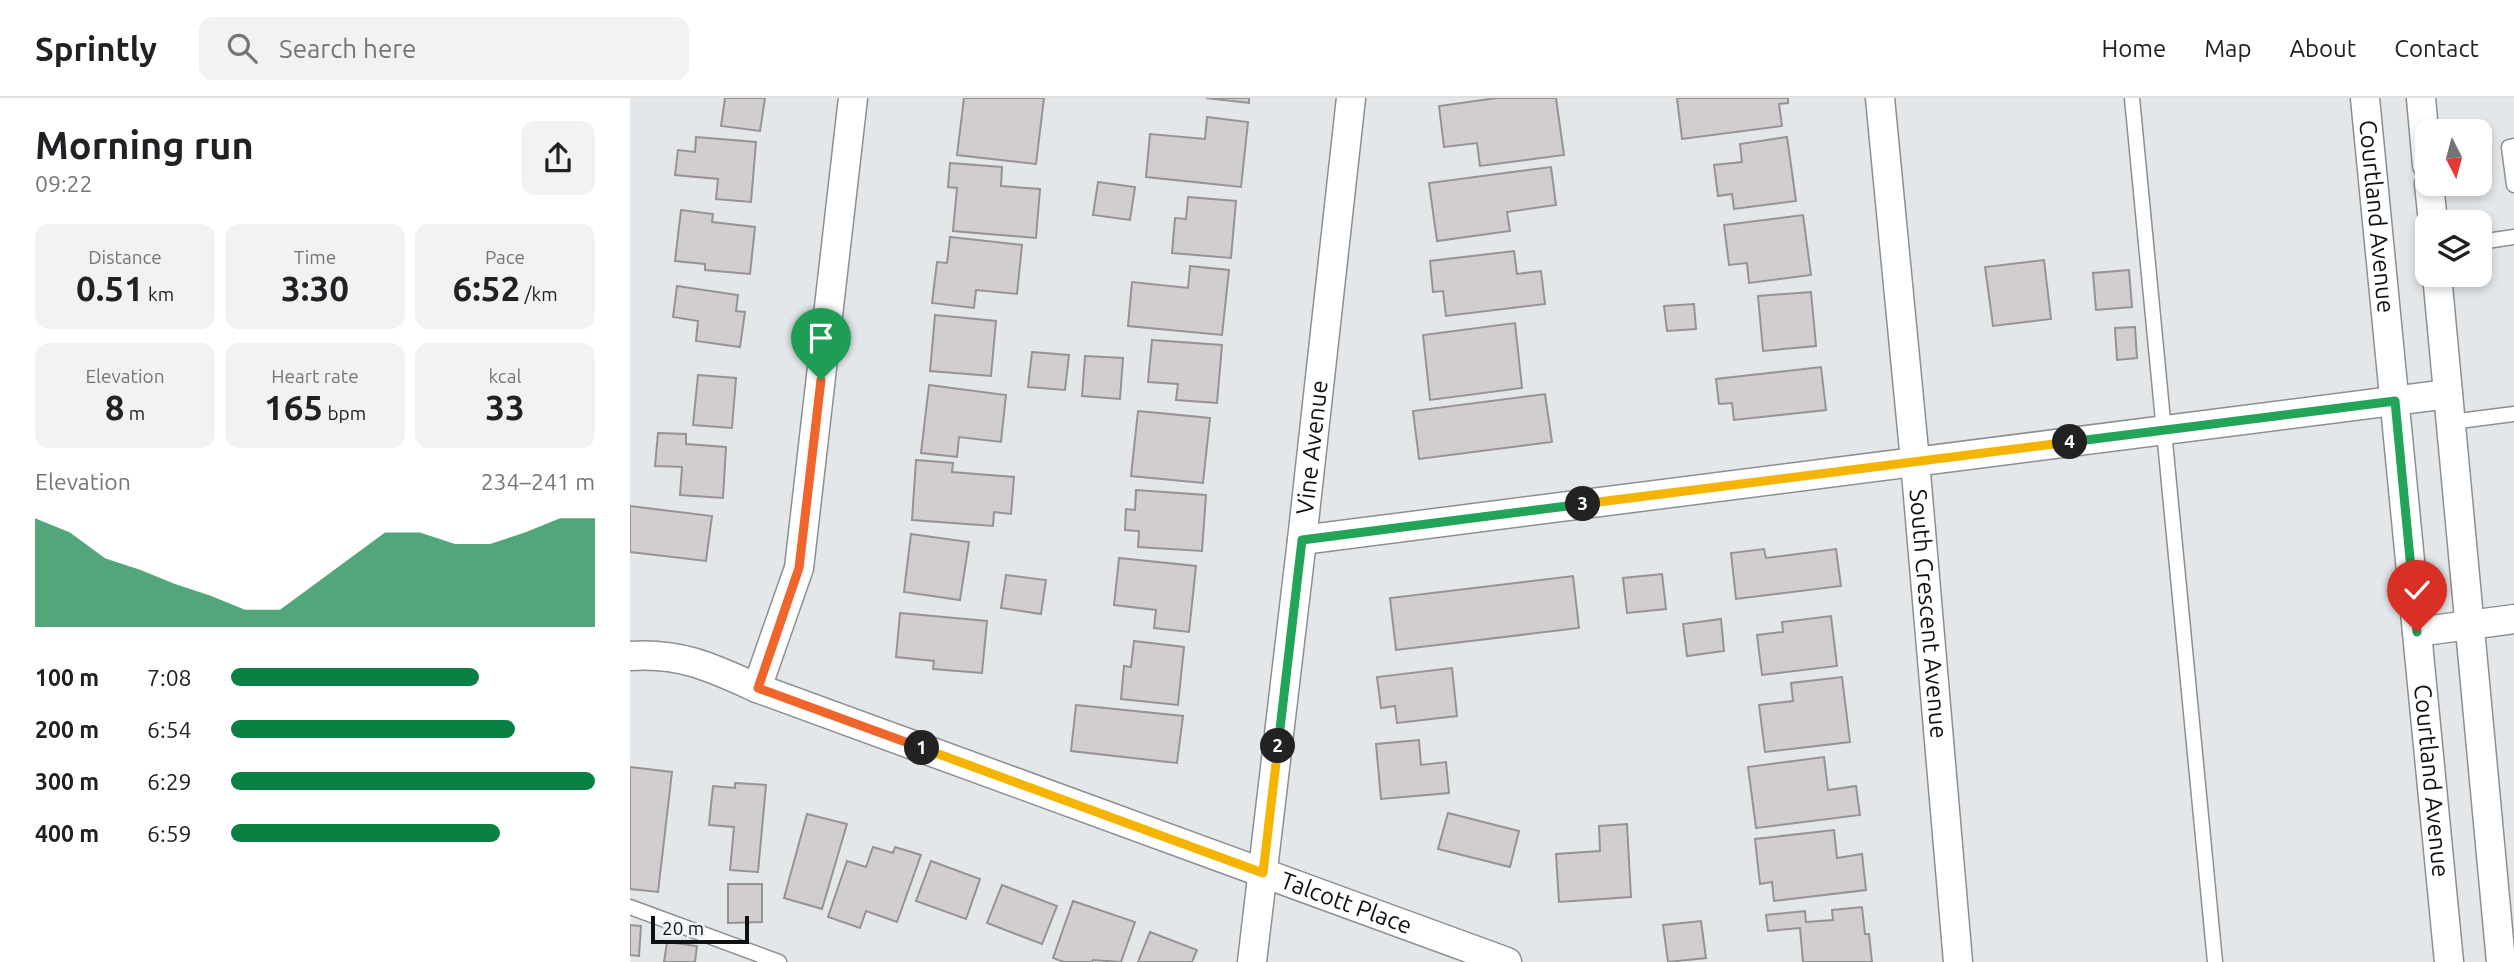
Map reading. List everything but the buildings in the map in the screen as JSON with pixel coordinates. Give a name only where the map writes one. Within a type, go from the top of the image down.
[{"type":"street","points":[[758,688],[799,568],[853,98]]},
{"type":"street","name":"Vine Avenue","points":[[1252,962],[1351,98]]},
{"type":"street","name":"South Crescent Avenue","points":[[1880,98],[1915,461],[1958,962]]},
{"type":"street","name":"Courtland Avenue","points":[[2365,98],[2449,962]]},
{"type":"street","points":[[2421,98],[2423,119]]},
{"type":"street","points":[[2438,287],[2501,962]]},
{"type":"street","points":[[1302,540],[2395,401],[2449,408]]},
{"type":"street","points":[[2417,632],[2514,619]]},
{"type":"street","name":"Talcott Place","points":[[630,656],[650,654],[682,657],[711,667],[758,688],[1507,962]]},
{"type":"lane","points":[[2132,98],[2214,962]]},
{"type":"lane","points":[[2514,146],[2509,147],[2514,185]]},
{"type":"lane","points":[[2492,240],[2514,237]]},
{"type":"lane","points":[[2449,408],[2514,414]]},
{"type":"lane","points":[[630,907],[779,962]]},
{"type":"route","points":[[821,380],[799,568],[758,688],[1263,873],[1302,540],[2395,401],[2417,632]]}]
